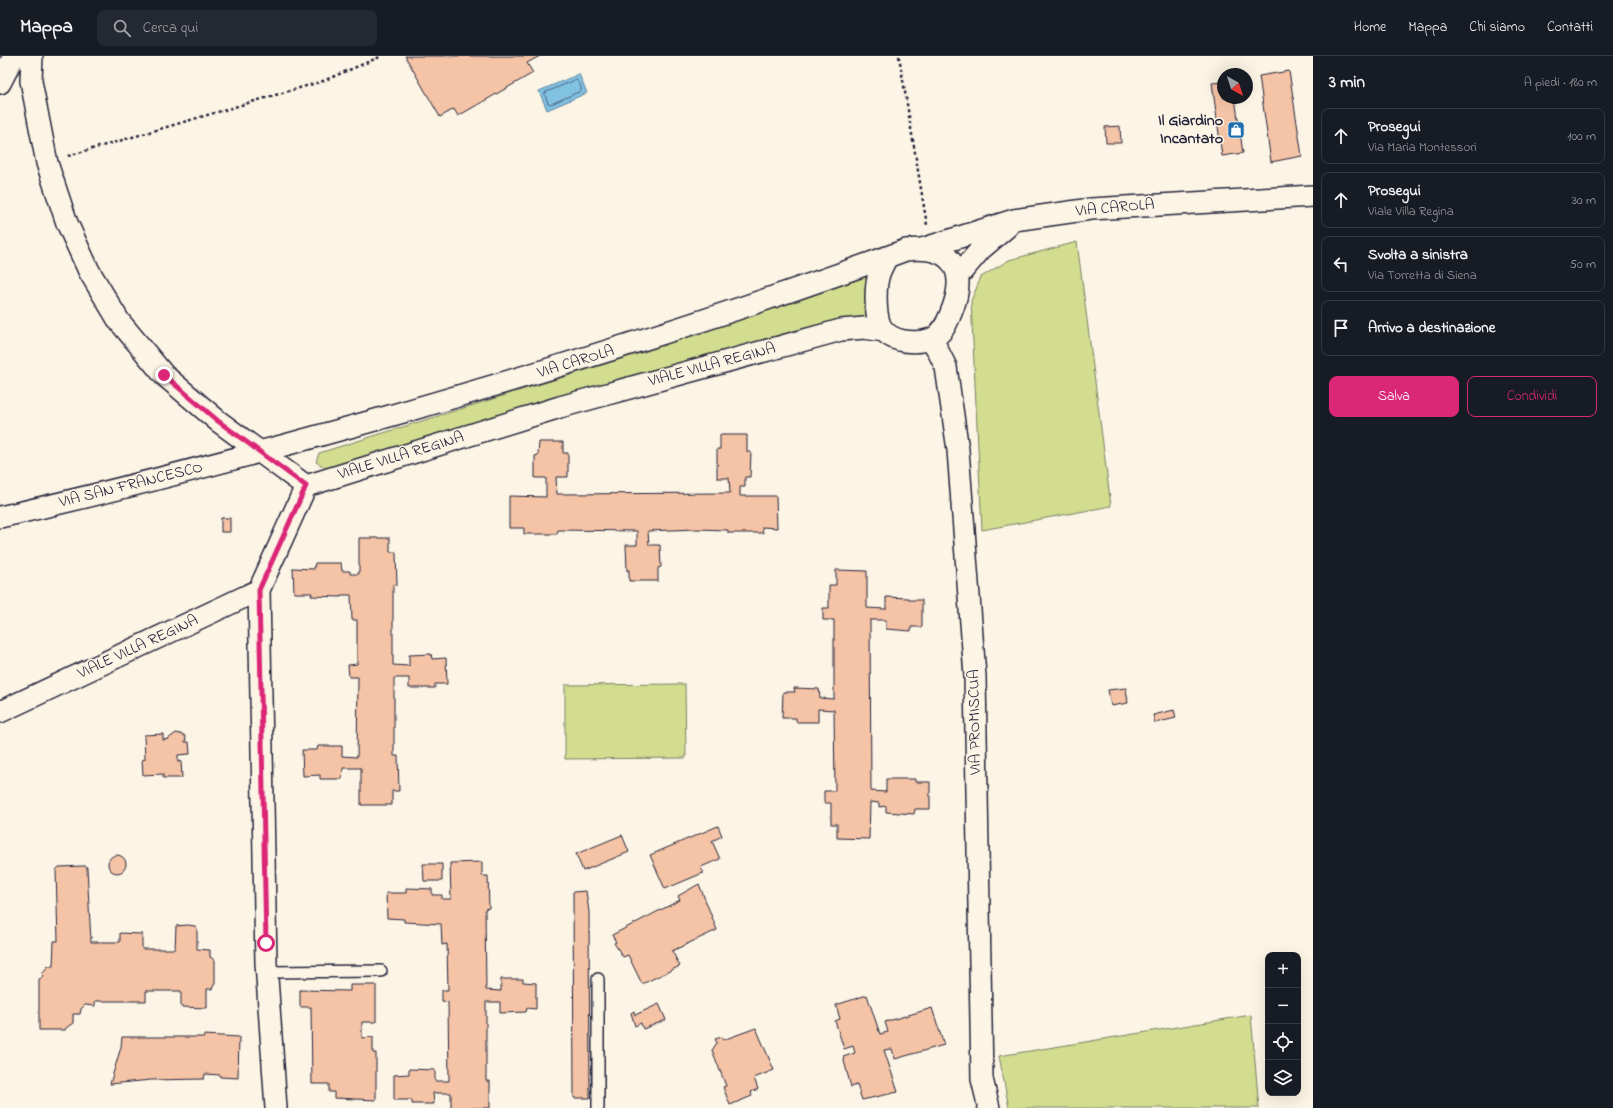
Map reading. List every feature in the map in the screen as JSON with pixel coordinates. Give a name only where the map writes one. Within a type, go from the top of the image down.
[{"type":"street","points":[[0,83],[14,56]]},
{"type":"street","points":[[32,56],[31,81],[47,163],[68,223],[86,264],[119,321],[164,375],[218,421],[306,486],[259,590],[267,972],[276,1108]]},
{"type":"street","name":"VIA CAROLA","points":[[926,247],[1014,220],[1091,209],[1313,196]]},
{"type":"street","points":[[958,276],[981,249],[1014,220]]},
{"type":"street","points":[[926,247],[941,253],[950,260],[958,276],[957,298],[945,327],[932,339],[913,342],[895,339],[884,331],[878,321],[876,303],[879,274],[887,257],[906,250],[926,247]]},
{"type":"street","name":"VIA CAROLA","points":[[261,452],[555,368],[672,332],[887,257]]},
{"type":"street","name":"VIALE VILLA REGINA","points":[[306,486],[560,407],[841,330],[864,328],[884,331]]},
{"type":"street","name":"VIA PROMISCUA","points":[[932,339],[946,367],[958,450],[975,676],[982,1079],[989,1108]]},
{"type":"street","name":"VIA SAN FRANCESCO","points":[[0,517],[261,452]]},
{"type":"street","name":"VIALE VILLA REGINA","points":[[0,712],[259,590]]},
{"type":"lane","points":[[267,972],[381,971]]},
{"type":"lane","points":[[598,979],[598,1108]]},
{"type":"path","points":[[47,163],[323,80],[382,56]]},
{"type":"path","points":[[899,56],[926,247]]},
{"type":"green space","points":[[1077,242],[1111,506],[982,530],[971,301],[981,277],[1009,260]]},
{"type":"green space","points":[[866,275],[873,277],[870,319],[837,321],[621,378],[328,469],[316,462],[319,453],[644,352]]},
{"type":"green space","points":[[685,684],[686,758],[565,759],[565,685]]},
{"type":"green space","points":[[1251,1015],[1259,1108],[1009,1108],[999,1056]]},
{"type":"water","points":[[579,74],[587,93],[547,110],[539,91]]},
{"type":"building","points":[[405,56],[540,56],[527,63],[533,73],[458,116],[454,109],[440,117]]},
{"type":"building","points":[[1289,71],[1302,156],[1271,162],[1259,76]]},
{"type":"building","points":[[1212,83],[1217,83],[1217,104],[1236,104],[1243,153],[1222,156]]},
{"type":"building","points":[[1120,126],[1121,143],[1106,143],[1105,127]]},
{"type":"building","points":[[720,435],[747,435],[747,452],[751,452],[750,477],[745,477],[745,487],[740,487],[740,496],[776,496],[777,528],[762,527],[763,533],[728,533],[728,530],[696,529],[648,531],[649,545],[660,545],[661,567],[658,568],[658,581],[629,581],[626,545],[637,545],[637,531],[558,530],[557,534],[524,534],[524,528],[509,528],[509,496],[546,497],[546,478],[535,478],[535,456],[538,455],[539,442],[563,442],[563,453],[568,453],[568,477],[556,477],[557,494],[730,493],[729,478],[717,478],[717,449],[720,449]]},
{"type":"building","points":[[221,518],[230,518],[230,532],[221,532]]},
{"type":"building","points":[[359,538],[390,538],[390,552],[396,552],[397,585],[393,585],[393,665],[409,666],[409,655],[431,654],[432,659],[446,658],[447,684],[435,684],[435,688],[409,688],[409,678],[394,678],[394,756],[398,756],[399,791],[392,791],[392,805],[361,805],[361,768],[343,768],[342,779],[320,779],[320,775],[303,776],[302,750],[317,750],[318,746],[342,746],[342,756],[357,757],[358,677],[349,677],[348,665],[357,664],[357,620],[352,620],[351,595],[341,595],[341,597],[311,596],[312,593],[294,593],[293,568],[314,569],[315,563],[341,563],[342,571],[350,571],[350,574],[359,574]]},
{"type":"building","points":[[836,570],[867,571],[867,608],[886,609],[886,597],[922,600],[922,627],[911,627],[911,631],[886,629],[886,620],[870,620],[871,791],[886,792],[886,779],[915,779],[915,782],[930,782],[930,809],[915,809],[914,814],[886,812],[886,806],[879,807],[879,803],[870,802],[869,839],[837,838],[837,824],[831,824],[831,803],[824,803],[824,791],[835,791],[834,710],[818,709],[818,722],[796,722],[796,718],[782,718],[783,692],[795,692],[794,688],[819,689],[820,698],[834,699],[834,620],[823,620],[823,608],[829,608],[829,585],[836,585]]},
{"type":"building","points":[[1126,688],[1128,703],[1111,706],[1108,690]]},
{"type":"building","points":[[1174,710],[1176,718],[1155,723],[1153,715]]},
{"type":"building","points":[[176,733],[184,735],[186,738],[185,742],[189,742],[190,754],[178,755],[178,762],[181,761],[182,778],[163,778],[163,774],[143,775],[142,760],[145,759],[144,735],[163,734],[163,740],[168,739]]},
{"type":"building","points":[[718,826],[722,836],[712,841],[720,859],[701,867],[703,873],[665,889],[650,855]]},
{"type":"building","points":[[622,835],[629,852],[583,871],[576,854]]},
{"type":"building","points":[[117,855],[121,856],[125,860],[125,868],[121,872],[117,873],[113,872],[109,868],[108,864],[109,860],[113,856]]},
{"type":"building","points":[[482,862],[482,876],[488,876],[489,908],[485,909],[486,990],[501,991],[501,979],[523,979],[523,982],[536,983],[536,1009],[527,1008],[526,1012],[500,1013],[500,1002],[486,1002],[486,1081],[490,1081],[490,1108],[451,1108],[451,1093],[433,1093],[434,1104],[412,1104],[412,1100],[394,1100],[394,1075],[409,1074],[409,1069],[435,1070],[435,1081],[449,1081],[448,1002],[442,1001],[442,990],[448,990],[447,944],[442,945],[441,924],[404,922],[404,919],[387,918],[386,893],[406,893],[406,888],[432,889],[432,895],[442,895],[442,899],[451,899],[450,863]]},
{"type":"building","points":[[423,864],[442,864],[442,881],[424,881]]},
{"type":"building","points":[[86,866],[91,942],[120,942],[120,933],[142,934],[142,949],[175,949],[176,926],[195,926],[197,928],[197,949],[210,950],[210,957],[215,960],[215,983],[212,989],[207,989],[207,1008],[181,1007],[181,991],[146,991],[146,1001],[95,1001],[95,1006],[85,1005],[81,1009],[80,1014],[73,1014],[73,1023],[65,1030],[39,1030],[39,979],[42,978],[43,972],[48,966],[53,966],[54,941],[58,941],[56,870],[59,867]]},
{"type":"building","points":[[699,884],[717,930],[672,951],[680,966],[642,984],[628,955],[623,957],[614,943],[616,942],[612,935],[680,900],[678,896]]},
{"type":"building","points":[[586,891],[589,912],[590,1098],[574,1098],[573,892]]},
{"type":"building","points":[[350,985],[376,985],[376,1022],[362,1022],[362,1038],[373,1037],[373,1053],[376,1053],[376,1100],[334,1098],[334,1092],[329,1092],[329,1084],[312,1084],[311,1007],[300,1007],[300,990],[350,991]]},
{"type":"building","points":[[867,995],[880,1034],[888,1032],[885,1022],[932,1008],[944,1045],[895,1059],[892,1049],[884,1050],[898,1092],[862,1100],[857,1085],[851,1087],[843,1057],[855,1053],[853,1046],[844,1049],[835,1021],[840,1019],[836,1005]]},
{"type":"building","points":[[659,1004],[666,1020],[643,1029],[641,1023],[635,1026],[631,1013],[634,1011],[635,1015]]},
{"type":"building","points":[[756,1028],[774,1070],[754,1078],[758,1089],[751,1092],[752,1096],[730,1105],[723,1087],[726,1086],[712,1050],[717,1043],[715,1039],[722,1037],[723,1040]]},
{"type":"building","points":[[204,1035],[239,1037],[238,1078],[205,1074],[204,1079],[151,1080],[110,1084],[121,1047],[122,1037],[204,1037]]},
{"type":"place","name":"Il Giardino Incantato","points":[[1236,130]]},
{"type":"route","points":[[164,375],[218,421],[306,486],[259,590],[266,943]]}]
